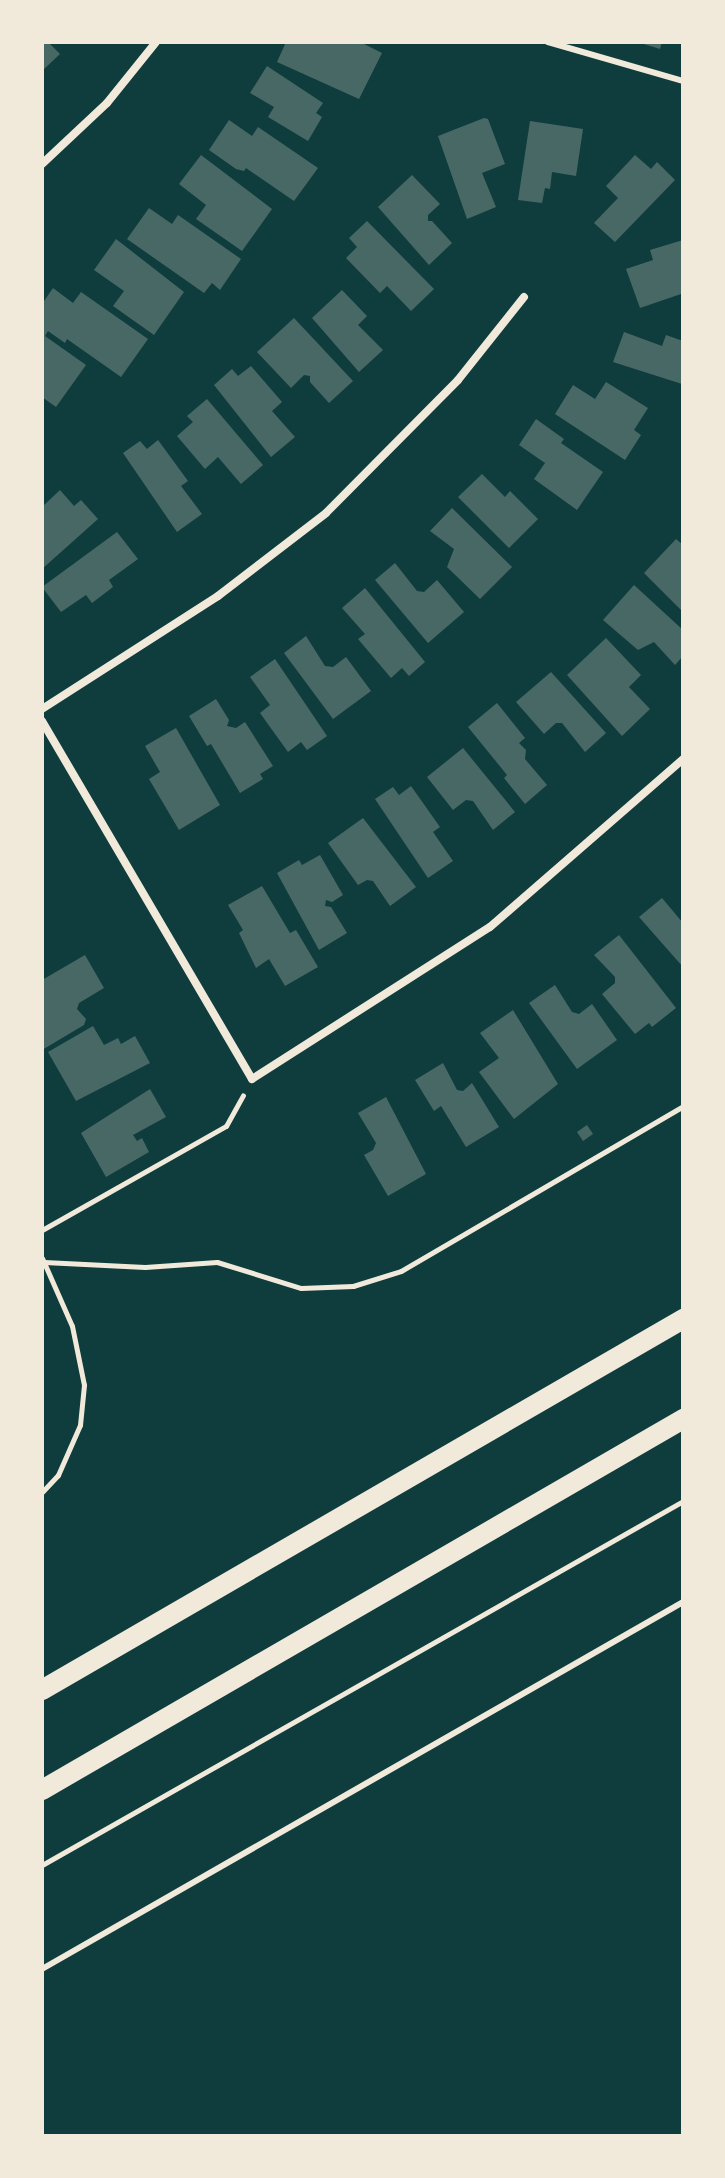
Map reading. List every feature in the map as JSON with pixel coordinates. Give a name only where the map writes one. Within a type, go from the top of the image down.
[{"type":"main road","points":[[42,1690],[683,1319]]},
{"type":"main road","points":[[42,1790],[683,1419]]},
{"type":"street","points":[[42,164],[107,103],[156,42]]},
{"type":"street","points":[[42,709],[218,596],[326,513],[458,380],[524,297]]},
{"type":"street","points":[[42,721],[252,1079],[490,927],[683,759]]},
{"type":"lane","points":[[548,42],[683,81]]},
{"type":"lane","points":[[42,1969],[683,1602]]},
{"type":"path","points":[[42,1230],[226,1126],[252,1079]]},
{"type":"path","points":[[42,1492],[58,1475],[80,1425],[84,1385],[72,1326],[43,1260],[145,1267],[217,1262],[301,1288],[353,1286],[401,1271],[683,1106]]},
{"type":"path","points":[[42,1865],[683,1501]]},
{"type":"building","points":[[42,42],[48,42],[60,54],[42,71]]},
{"type":"building","points":[[286,42],[360,42],[382,53],[359,99],[277,62]]},
{"type":"building","points":[[637,42],[662,42],[660,49]]},
{"type":"building","points":[[267,66],[323,103],[316,113],[322,117],[308,141],[268,117],[274,107],[250,93]]},
{"type":"building","points":[[488,119],[505,164],[482,173],[496,207],[467,219],[438,136]]},
{"type":"building","points":[[229,120],[252,136],[258,127],[318,168],[294,201],[246,168],[244,171],[236,169],[209,150]]},
{"type":"building","points":[[530,121],[583,129],[576,176],[552,172],[550,189],[545,188],[542,203],[518,200]]},
{"type":"building","points":[[201,155],[272,209],[242,251],[196,219],[206,205],[179,184]]},
{"type":"building","points":[[635,155],[651,169],[657,162],[675,180],[615,242],[594,223],[618,198],[606,186]]},
{"type":"building","points":[[412,175],[440,204],[428,215],[428,221],[432,221],[452,243],[429,265],[378,207]]},
{"type":"building","points":[[149,208],[172,224],[178,215],[241,259],[220,290],[212,283],[204,293],[127,239]]},
{"type":"building","points":[[367,221],[434,289],[411,311],[387,286],[380,293],[346,258],[357,247],[349,238]]},
{"type":"building","points":[[116,239],[184,292],[154,335],[113,306],[124,291],[94,270]]},
{"type":"building","points":[[683,240],[681,294],[640,308],[626,269],[653,260],[650,250]]},
{"type":"building","points":[[53,288],[73,303],[81,292],[148,339],[121,377],[67,339],[65,343],[48,331],[45,336],[86,365],[56,407],[42,397],[42,304]]},
{"type":"building","points":[[342,290],[367,316],[358,325],[383,350],[359,372],[312,318]]},
{"type":"building","points":[[294,318],[353,381],[329,403],[310,382],[310,376],[304,375],[291,388],[257,352]]},
{"type":"building","points":[[624,332],[662,346],[666,335],[683,341],[682,384],[613,362]]},
{"type":"building","points":[[251,366],[282,402],[272,411],[295,437],[271,457],[214,385],[232,369],[238,376]]},
{"type":"building","points":[[606,382],[648,408],[634,430],[641,435],[625,460],[555,414],[573,385],[595,399]]},
{"type":"building","points":[[207,399],[263,465],[241,484],[218,457],[205,469],[177,436],[193,422],[187,416]]},
{"type":"building","points":[[536,419],[564,439],[561,443],[603,472],[577,510],[534,479],[545,463],[519,445]]},
{"type":"building","points":[[158,440],[188,481],[181,486],[202,514],[177,532],[123,453],[140,441],[147,449]]},
{"type":"building","points":[[482,474],[505,497],[510,491],[538,519],[509,548],[458,497]]},
{"type":"building","points":[[60,490],[74,506],[81,500],[98,519],[42,569],[42,507]]},
{"type":"building","points":[[452,508],[512,567],[480,599],[447,567],[454,549],[430,531]]},
{"type":"building","points":[[117,532],[138,559],[109,580],[113,587],[92,603],[86,595],[61,612],[42,587]]},
{"type":"building","points":[[676,539],[683,545],[683,612],[644,573]]},
{"type":"building","points":[[395,563],[417,591],[424,592],[437,580],[464,612],[428,643],[375,580]]},
{"type":"building","points":[[634,585],[683,630],[683,656],[675,665],[654,642],[638,650],[603,620]]},
{"type":"building","points":[[365,588],[425,662],[409,676],[402,668],[391,678],[358,639],[365,634],[342,608]]},
{"type":"building","points":[[306,636],[325,666],[333,667],[346,657],[371,691],[333,719],[284,653]]},
{"type":"building","points":[[606,638],[641,675],[629,687],[650,709],[622,736],[567,675]]},
{"type":"building","points":[[275,659],[327,736],[307,750],[301,742],[288,752],[260,713],[270,705],[250,677]]},
{"type":"building","points":[[551,672],[606,733],[585,752],[562,723],[556,723],[544,734],[516,702]]},
{"type":"building","points":[[216,699],[229,720],[227,726],[236,728],[245,722],[273,766],[260,774],[263,779],[240,793],[211,744],[207,746],[189,716]]},
{"type":"building","points":[[497,703],[525,738],[519,743],[526,750],[525,759],[547,785],[525,804],[504,778],[507,775],[468,727]]},
{"type":"building","points":[[176,728],[220,805],[179,830],[149,779],[160,772],[145,746]]},
{"type":"building","points":[[463,748],[515,812],[493,830],[473,801],[466,800],[453,810],[427,777]]},
{"type":"building","points":[[411,786],[440,827],[433,832],[453,861],[428,878],[375,799],[393,787],[399,795]]},
{"type":"building","points":[[363,818],[416,887],[390,906],[373,881],[367,880],[358,885],[328,843]]},
{"type":"building","points":[[320,855],[343,895],[332,902],[326,900],[325,906],[331,907],[347,933],[319,950],[277,873],[299,860],[302,865]]},
{"type":"building","points":[[262,886],[290,933],[296,930],[318,967],[285,986],[269,959],[256,968],[239,933],[243,930],[228,905]]},
{"type":"building","points":[[662,898],[683,923],[683,967],[639,917]]},
{"type":"building","points":[[619,935],[676,1008],[652,1027],[649,1023],[635,1034],[602,994],[615,983],[615,977],[594,955]]},
{"type":"building","points":[[85,955],[104,988],[79,1003],[77,1009],[86,1019],[84,1025],[42,1050],[42,980]]},
{"type":"building","points":[[555,985],[572,1012],[579,1014],[592,1004],[617,1040],[577,1069],[529,1003]]},
{"type":"building","points":[[513,1010],[558,1084],[514,1119],[479,1072],[499,1058],[480,1033]]},
{"type":"building","points":[[93,1026],[104,1045],[118,1038],[121,1044],[135,1036],[150,1063],[76,1101],[48,1052]]},
{"type":"building","points":[[443,1063],[457,1090],[463,1091],[472,1083],[499,1127],[466,1147],[441,1106],[434,1111],[415,1080]]},
{"type":"building","points":[[150,1089],[166,1117],[133,1135],[137,1141],[142,1138],[149,1152],[106,1177],[81,1133]]},
{"type":"building","points":[[386,1097],[426,1174],[388,1196],[364,1155],[373,1150],[376,1143],[358,1113]]},
{"type":"building","points":[[587,1125],[593,1134],[583,1141],[577,1132]]}]
